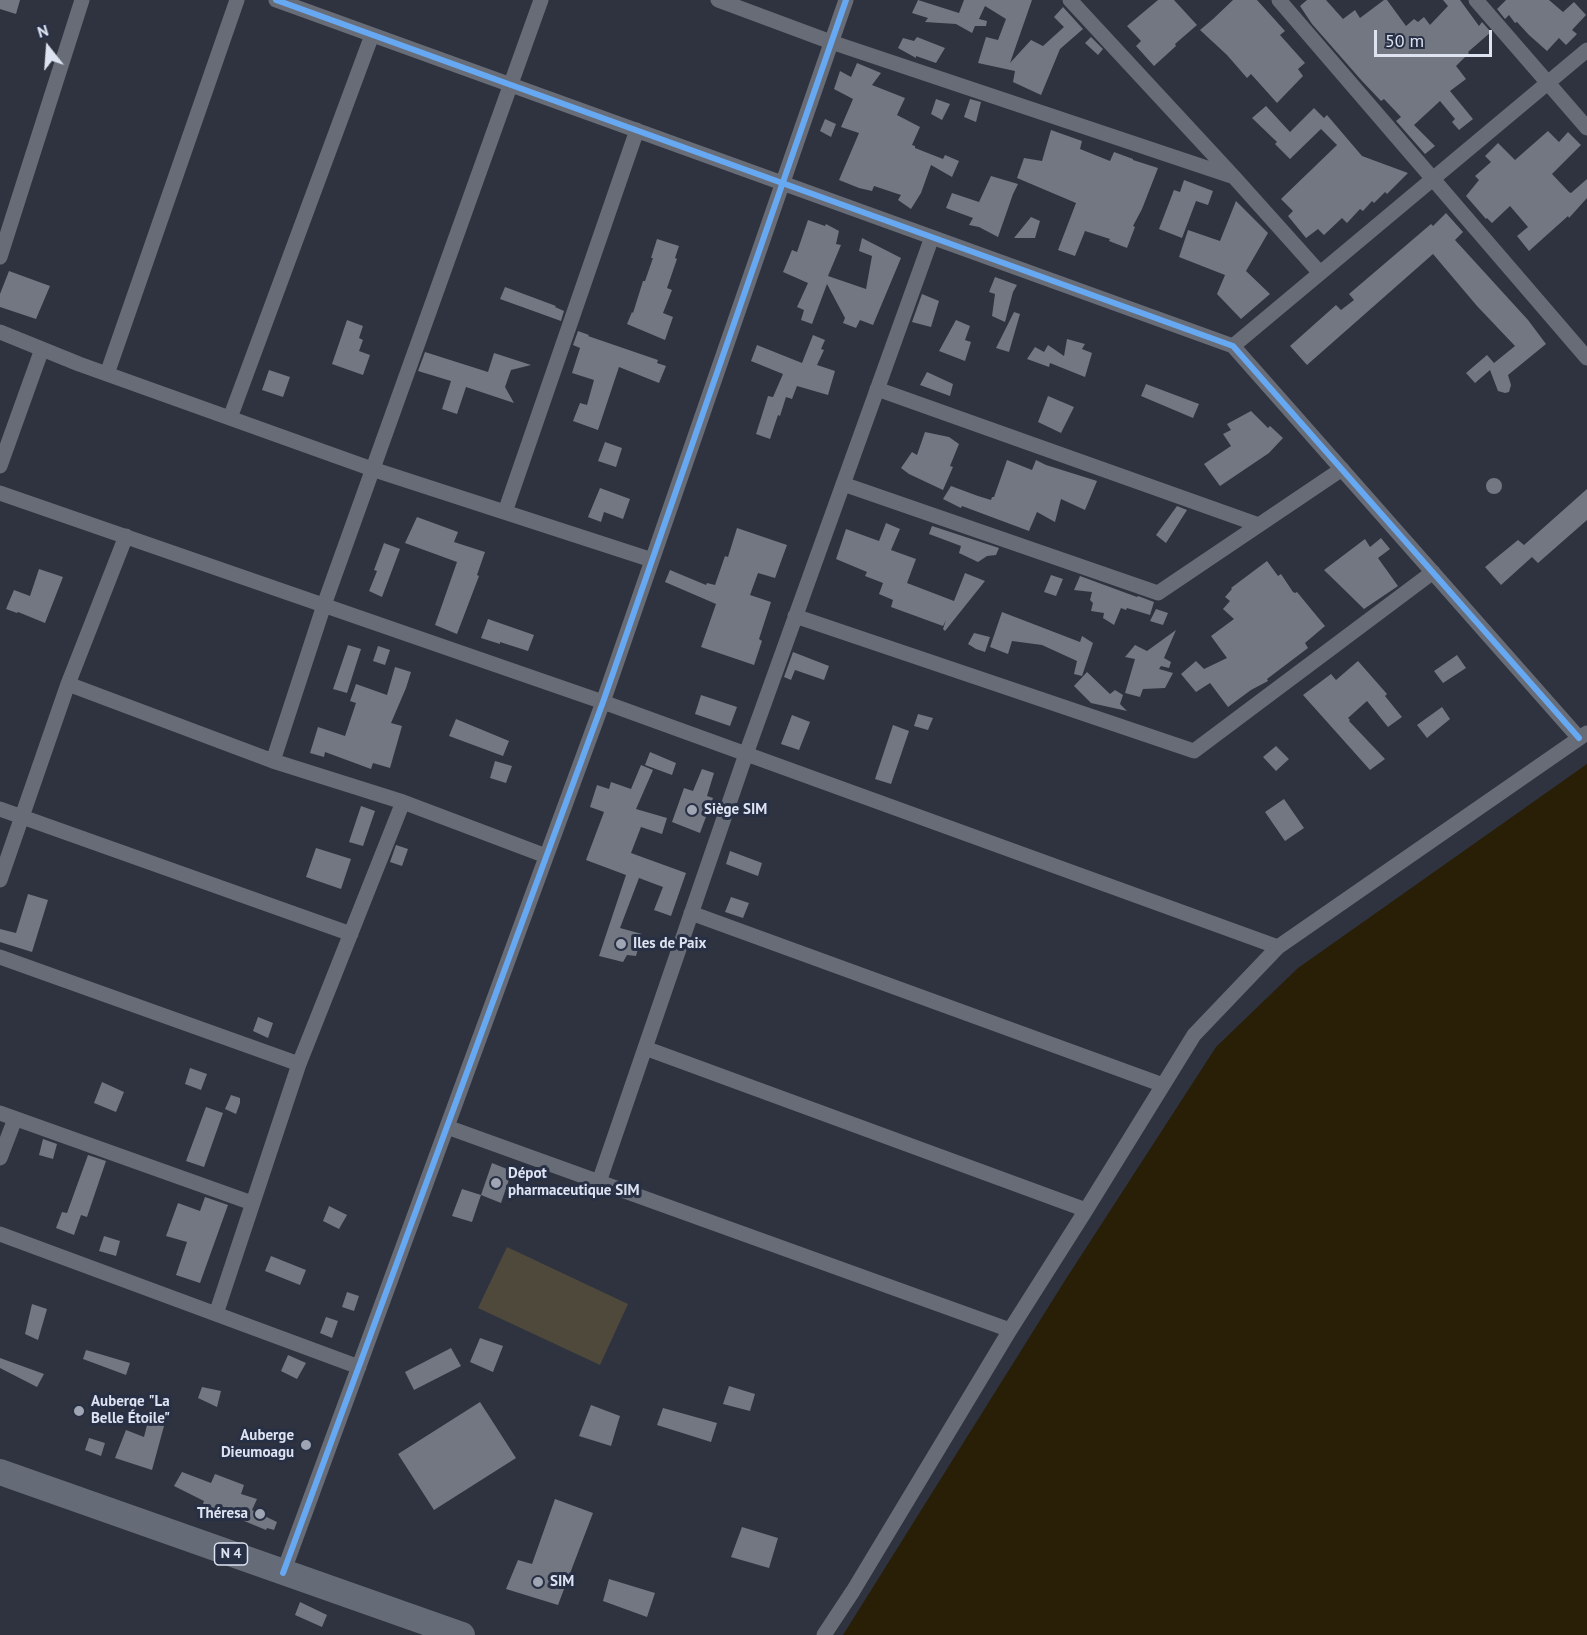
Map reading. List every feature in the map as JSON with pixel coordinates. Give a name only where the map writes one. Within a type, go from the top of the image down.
[{"type":"highway","name":"N 4","points":[[0,1472],[462,1635]]},
{"type":"street","points":[[0,257],[82,0]]},
{"type":"street","points":[[107,374],[237,0]]},
{"type":"street","points":[[276,0],[1233,346],[1433,572],[1583,735],[1278,947],[1194,1035],[824,1635]]},
{"type":"street","points":[[273,761],[324,605],[541,0]]},
{"type":"street","points":[[718,0],[831,42],[1234,177]]},
{"type":"street","points":[[283,1573],[603,702],[846,0]]},
{"type":"street","points":[[1070,0],[1320,273]]},
{"type":"street","points":[[1279,0],[1587,358]]},
{"type":"street","points":[[1476,0],[1587,128]]},
{"type":"street","points":[[230,418],[372,35]]},
{"type":"street","points":[[1233,346],[1587,50]]},
{"type":"street","points":[[505,512],[637,130]]},
{"type":"street","points":[[599,1182],[746,754],[932,237]]},
{"type":"street","points":[[0,332],[107,374],[372,469],[652,560]]},
{"type":"street","points":[[0,466],[42,349]]},
{"type":"street","points":[[877,389],[1259,525]]},
{"type":"street","points":[[843,484],[1158,593],[1342,470]]},
{"type":"street","points":[[0,493],[603,702],[1278,947]]},
{"type":"street","points":[[0,880],[68,684],[126,536]]},
{"type":"street","points":[[795,616],[1194,751],[1433,572]]},
{"type":"street","points":[[68,684],[273,761],[403,802],[546,856]]},
{"type":"street","points":[[216,1314],[299,1064],[403,802]]},
{"type":"street","points":[[0,809],[351,934]]},
{"type":"street","points":[[691,913],[1163,1085]]},
{"type":"street","points":[[0,957],[299,1064]]},
{"type":"street","points":[[645,1048],[1086,1210]]},
{"type":"street","points":[[0,1113],[252,1203]]},
{"type":"street","points":[[0,1158],[15,1119]]},
{"type":"street","points":[[447,1127],[1010,1330]]},
{"type":"street","points":[[0,1234],[359,1367]]},
{"type":"shaded area","points":[[1587,764],[1587,1635],[843,1635],[1064,1282],[1216,1047],[1298,968]]},
{"type":"shaded area","points":[[507,1247],[628,1304],[600,1365],[478,1308]]},
{"type":"building","points":[[0,0],[20,0],[16,14],[0,9]]},
{"type":"building","points":[[918,0],[959,13],[964,0],[1032,0],[1010,63],[1031,40],[1043,46],[1064,27],[1054,17],[1063,7],[1083,29],[1060,49],[1041,95],[1013,82],[1015,71],[978,63],[986,37],[998,40],[1006,19],[985,6],[979,19],[987,21],[986,26],[975,26],[972,33],[956,24],[925,22],[928,18],[912,13]]},
{"type":"building","points":[[1158,0],[1174,0],[1197,25],[1154,66],[1136,46],[1141,41],[1127,26]]},
{"type":"building","points":[[1233,0],[1257,0],[1285,31],[1280,35],[1305,63],[1298,69],[1303,76],[1277,103],[1251,74],[1247,78],[1227,55],[1200,30]]},
{"type":"building","points":[[1307,0],[1326,0],[1343,19],[1355,10],[1360,18],[1387,0],[1406,26],[1414,19],[1418,22],[1424,17],[1430,25],[1448,6],[1443,0],[1460,0],[1479,26],[1482,22],[1491,32],[1456,66],[1466,79],[1450,91],[1473,119],[1459,130],[1452,122],[1455,119],[1440,101],[1414,125],[1435,146],[1425,154],[1396,121],[1401,117],[1384,99],[1381,101],[1312,24],[1300,6]]},
{"type":"building","points":[[1506,0],[1549,0],[1563,12],[1574,2],[1586,15],[1572,30],[1577,34],[1566,45],[1559,38],[1547,51],[1509,15],[1505,19],[1497,9]]},
{"type":"building","points":[[917,37],[945,48],[936,63],[916,56],[916,58],[898,48],[903,38],[914,41]]},
{"type":"building","points":[[1091,37],[1103,49],[1098,55],[1085,43]]},
{"type":"building","points":[[857,63],[881,73],[872,85],[905,98],[897,115],[920,127],[912,145],[915,148],[943,159],[945,155],[959,161],[952,177],[931,165],[921,193],[911,209],[898,200],[901,195],[874,186],[872,191],[859,188],[839,180],[859,133],[841,127],[853,99],[834,89],[840,71],[851,77]]},
{"type":"building","points":[[936,99],[950,104],[942,120],[931,114]]},
{"type":"building","points":[[970,99],[981,102],[976,122],[964,117]]},
{"type":"building","points":[[1266,106],[1290,132],[1314,108],[1324,118],[1327,115],[1362,156],[1408,173],[1387,194],[1385,192],[1374,203],[1372,201],[1363,211],[1360,209],[1347,223],[1342,218],[1324,235],[1318,229],[1306,238],[1288,216],[1293,211],[1281,199],[1337,145],[1321,129],[1290,159],[1275,144],[1277,142],[1252,118]]},
{"type":"building","points":[[825,119],[836,124],[831,137],[820,131]]},
{"type":"building","points":[[1051,130],[1082,141],[1080,149],[1110,161],[1114,152],[1158,168],[1133,226],[1135,227],[1127,248],[1109,241],[1110,239],[1085,231],[1075,256],[1058,250],[1076,203],[1017,178],[1024,158],[1042,161]]},
{"type":"building","points":[[1548,131],[1559,142],[1568,132],[1581,145],[1552,174],[1571,193],[1587,179],[1587,198],[1569,218],[1568,216],[1529,251],[1517,236],[1528,227],[1510,206],[1492,223],[1466,196],[1479,180],[1475,176],[1491,162],[1485,156],[1498,143],[1515,160]]},
{"type":"building","points":[[991,176],[1018,184],[998,237],[979,227],[969,225],[973,218],[946,208],[952,193],[979,202]]},
{"type":"building","points":[[1184,180],[1213,191],[1208,205],[1196,201],[1182,238],[1159,229],[1174,190],[1180,192]]},
{"type":"building","points":[[1236,201],[1268,233],[1246,271],[1270,294],[1241,319],[1217,294],[1225,275],[1179,257],[1188,230],[1220,241]]},
{"type":"building","points":[[1446,213],[1463,232],[1455,240],[1528,320],[1546,344],[1508,375],[1511,385],[1509,392],[1498,391],[1490,370],[1475,383],[1466,373],[1487,355],[1494,363],[1515,346],[1433,254],[1307,365],[1290,346],[1336,305],[1341,310],[1354,300],[1349,294]]},
{"type":"building","points":[[1031,217],[1040,221],[1035,238],[1014,238]]},
{"type":"building","points":[[808,220],[825,226],[826,224],[839,231],[836,244],[841,245],[828,276],[866,289],[872,256],[859,251],[862,238],[901,258],[873,325],[860,320],[856,328],[843,323],[845,318],[827,284],[812,324],[801,320],[804,310],[797,307],[808,283],[783,272],[792,250],[797,252]]},
{"type":"building","points":[[657,239],[679,246],[667,288],[672,290],[663,313],[673,317],[665,340],[627,324],[643,281],[645,281]]},
{"type":"building","points":[[9,271],[50,286],[36,319],[0,307],[0,294]]},
{"type":"building","points":[[995,277],[1017,285],[1005,322],[992,316],[995,294],[989,292]]},
{"type":"building","points":[[505,287],[556,306],[564,311],[561,321],[500,299]]},
{"type":"building","points":[[922,294],[939,301],[931,327],[912,322]]},
{"type":"building","points":[[1014,312],[1020,314],[1009,352],[996,348]]},
{"type":"building","points":[[347,320],[363,326],[359,338],[363,340],[359,351],[370,355],[363,375],[332,364]]},
{"type":"building","points":[[956,320],[970,326],[965,340],[971,342],[965,361],[939,351]]},
{"type":"building","points":[[578,331],[658,360],[657,363],[666,366],[659,383],[619,367],[598,430],[573,421],[580,403],[587,405],[594,380],[572,373],[580,348],[573,345]]},
{"type":"building","points":[[813,335],[825,340],[821,349],[824,350],[817,365],[835,371],[828,395],[797,386],[792,399],[786,397],[770,439],[756,434],[768,396],[773,397],[783,374],[751,361],[757,345],[802,363]]},
{"type":"building","points":[[1067,339],[1085,344],[1082,349],[1092,353],[1085,377],[1050,363],[1049,367],[1027,359],[1035,347],[1044,352],[1048,345],[1064,356]]},
{"type":"building","points":[[425,352],[488,372],[494,353],[531,365],[511,370],[505,387],[514,403],[466,387],[457,414],[442,409],[451,381],[418,371]]},
{"type":"building","points":[[269,370],[290,377],[283,397],[262,390]]},
{"type":"building","points":[[927,372],[953,384],[950,396],[920,385]]},
{"type":"building","points":[[1146,384],[1199,404],[1193,418],[1141,396]]},
{"type":"building","points":[[1048,396],[1074,407],[1061,433],[1038,422]]},
{"type":"building","points":[[1251,411],[1268,428],[1270,426],[1283,438],[1269,453],[1220,486],[1204,464],[1231,446],[1223,434],[1231,430],[1227,424]]},
{"type":"building","points":[[925,432],[949,437],[959,444],[950,466],[953,467],[943,490],[901,468],[912,452],[917,455]]},
{"type":"building","points":[[605,442],[622,448],[616,467],[598,461]]},
{"type":"building","points":[[1007,460],[1032,470],[1036,460],[1097,481],[1085,510],[1061,499],[1055,522],[1037,512],[1029,531],[962,506],[961,508],[943,499],[951,486],[991,500]]},
{"type":"building","points":[[1494,478],[1502,486],[1494,494],[1486,486]]},
{"type":"building","points":[[600,488],[630,499],[623,519],[604,512],[601,522],[588,517]]},
{"type":"building","points":[[1587,489],[1587,520],[1538,563],[1532,557],[1501,585],[1485,567],[1518,540],[1524,545]]},
{"type":"building","points":[[1177,506],[1187,510],[1166,543],[1156,535]]},
{"type":"building","points":[[417,517],[458,532],[454,542],[485,552],[477,575],[479,576],[457,634],[435,625],[457,562],[405,543]]},
{"type":"building","points":[[886,523],[900,529],[891,550],[916,559],[907,583],[954,601],[965,573],[985,581],[945,631],[943,629],[946,620],[943,626],[891,607],[893,600],[879,594],[883,583],[865,576],[867,572],[836,559],[846,529],[879,541]]},
{"type":"building","points":[[932,526],[999,548],[996,555],[987,556],[978,562],[959,553],[961,546],[929,534]]},
{"type":"building","points":[[737,528],[787,545],[775,578],[758,573],[750,595],[771,602],[759,639],[762,641],[754,665],[701,647],[716,604],[665,582],[670,570],[706,585],[707,583],[715,585],[725,556],[728,557]]},
{"type":"building","points":[[1381,538],[1390,549],[1378,558],[1398,586],[1364,609],[1324,570],[1365,539],[1370,547]]},
{"type":"building","points":[[384,543],[400,549],[382,597],[369,591]]},
{"type":"building","points":[[1267,561],[1325,626],[1305,643],[1308,648],[1267,679],[1268,681],[1228,707],[1210,683],[1196,692],[1181,674],[1196,661],[1204,669],[1227,658],[1211,636],[1234,619],[1223,609],[1230,601],[1225,597],[1231,588]]},
{"type":"building","points":[[39,569],[63,577],[45,623],[6,609],[14,590],[30,596]]},
{"type":"building","points":[[1051,575],[1063,579],[1056,596],[1044,592]]},
{"type":"building","points":[[1080,576],[1154,602],[1150,615],[1121,608],[1114,625],[1103,618],[1104,613],[1091,611],[1092,592],[1074,590]]},
{"type":"building","points":[[1156,609],[1168,613],[1163,625],[1150,621]]},
{"type":"building","points":[[1002,612],[1080,642],[1082,636],[1093,643],[1082,676],[1074,674],[1077,661],[1042,645],[1012,641],[1008,654],[990,647]]},
{"type":"building","points":[[488,619],[534,635],[528,651],[481,638]]},
{"type":"building","points":[[1176,630],[1164,658],[1171,662],[1169,668],[1161,666],[1159,669],[1173,673],[1165,688],[1143,689],[1140,697],[1125,693],[1135,659],[1125,657],[1135,645],[1147,651]]},
{"type":"building","points":[[974,633],[990,637],[985,652],[968,644]]},
{"type":"building","points":[[348,645],[361,649],[347,693],[333,689]]},
{"type":"building","points":[[378,646],[390,650],[385,665],[373,661]]},
{"type":"building","points":[[793,652],[829,666],[824,680],[795,670],[791,680],[784,677]]},
{"type":"building","points":[[1457,655],[1466,668],[1443,683],[1434,671]]},
{"type":"building","points":[[1358,661],[1387,694],[1385,696],[1402,717],[1388,727],[1367,701],[1348,718],[1385,759],[1370,770],[1303,695],[1331,674],[1336,680]]},
{"type":"building","points":[[395,667],[411,672],[391,723],[402,726],[390,768],[373,763],[371,769],[325,752],[324,757],[310,753],[318,727],[345,736],[356,703],[350,701],[356,684],[387,695]]},
{"type":"building","points":[[1087,672],[1110,694],[1115,690],[1123,695],[1120,704],[1127,711],[1091,703],[1074,686]]},
{"type":"building","points":[[701,695],[737,707],[730,726],[695,714]]},
{"type":"building","points":[[1442,707],[1450,719],[1427,738],[1417,725]]},
{"type":"building","points":[[918,714],[933,718],[928,730],[914,726]]},
{"type":"building","points":[[792,715],[810,722],[799,750],[781,744]]},
{"type":"building","points":[[456,719],[509,741],[503,756],[449,736]]},
{"type":"building","points":[[893,725],[909,731],[891,784],[875,779]]},
{"type":"building","points":[[1276,746],[1289,759],[1276,771],[1263,757]]},
{"type":"building","points":[[650,752],[676,763],[672,775],[645,765]]},
{"type":"building","points":[[495,761],[512,766],[506,783],[490,778]]},
{"type":"building","points":[[641,765],[653,770],[636,809],[667,818],[662,834],[641,827],[631,853],[686,873],[671,916],[654,910],[663,887],[639,878],[620,928],[642,934],[636,956],[627,955],[623,962],[599,956],[626,875],[586,860],[604,812],[590,807],[597,785],[609,789],[611,782],[631,789]]},
{"type":"building","name":"Siège SIM","points":[[702,769],[714,773],[707,796],[713,798],[700,833],[672,822],[684,788],[693,791]]},
{"type":"building","points":[[1284,799],[1304,828],[1285,841],[1265,812]]},
{"type":"building","points":[[361,806],[375,811],[363,846],[349,842]]},
{"type":"building","points":[[396,845],[408,849],[402,866],[390,862]]},
{"type":"building","points":[[316,848],[351,859],[341,889],[306,877]]},
{"type":"building","points":[[730,851],[762,863],[758,876],[726,864]]},
{"type":"building","points":[[28,894],[48,900],[32,952],[0,942],[0,929],[16,933]]},
{"type":"building","points":[[731,897],[749,903],[743,918],[725,912]]},
{"type":"building","points":[[258,1017],[273,1023],[268,1038],[253,1031]]},
{"type":"building","points":[[190,1068],[207,1074],[201,1090],[185,1084]]},
{"type":"building","points":[[102,1082],[124,1092],[116,1112],[94,1103]]},
{"type":"building","points":[[231,1095],[240,1098],[236,1114],[225,1109]]},
{"type":"building","points":[[206,1107],[223,1113],[204,1167],[186,1161]]},
{"type":"building","points":[[43,1139],[57,1144],[53,1159],[39,1155]]},
{"type":"building","points":[[88,1155],[106,1161],[87,1217],[81,1215],[74,1235],[56,1228],[62,1212],[67,1213]]},
{"type":"building","name":"Dépot pharmaceutique SIM","points":[[492,1163],[512,1171],[501,1203],[481,1195]]},
{"type":"building","points":[[462,1189],[481,1195],[472,1222],[452,1216]]},
{"type":"building","points":[[205,1197],[228,1205],[200,1283],[176,1275],[187,1242],[166,1236],[178,1203],[200,1211]]},
{"type":"building","points":[[329,1206],[347,1215],[339,1229],[323,1221]]},
{"type":"building","points":[[104,1236],[120,1241],[116,1256],[99,1251]]},
{"type":"building","points":[[271,1256],[306,1270],[300,1285],[265,1271]]},
{"type":"building","points":[[347,1292],[359,1296],[354,1311],[342,1307]]},
{"type":"building","points":[[32,1304],[47,1309],[38,1340],[25,1334]]},
{"type":"building","points":[[326,1317],[338,1321],[332,1338],[320,1333]]},
{"type":"building","points":[[480,1338],[503,1346],[493,1372],[470,1362]]},
{"type":"building","points":[[451,1348],[461,1366],[414,1390],[405,1372]]},
{"type":"building","points":[[86,1350],[130,1363],[126,1375],[83,1359]]},
{"type":"building","points":[[288,1355],[306,1363],[297,1379],[281,1371]]},
{"type":"building","points":[[0,1358],[44,1374],[37,1387],[0,1368]]},
{"type":"building","points":[[729,1386],[755,1394],[750,1411],[723,1404]]},
{"type":"building","points":[[202,1387],[221,1391],[217,1407],[198,1398]]},
{"type":"building","points":[[480,1402],[516,1458],[434,1510],[398,1454]]},
{"type":"building","points":[[591,1405],[620,1416],[611,1446],[579,1436]]},
{"type":"building","points":[[663,1408],[717,1423],[711,1442],[657,1425]]},
{"type":"building","points":[[148,1421],[164,1426],[152,1470],[115,1458],[126,1430],[144,1437]]},
{"type":"building","points":[[89,1438],[105,1443],[101,1456],[85,1450]]},
{"type":"building","points":[[182,1472],[211,1483],[215,1474],[244,1485],[241,1494],[257,1499],[252,1510],[277,1522],[274,1530],[267,1528],[266,1530],[203,1504],[204,1501],[174,1486]]},
{"type":"building","points":[[555,1499],[593,1513],[558,1605],[506,1589],[518,1560],[532,1564]]},
{"type":"building","points":[[742,1527],[778,1538],[769,1568],[731,1557]]},
{"type":"building","points":[[609,1579],[655,1593],[647,1617],[603,1601]]},
{"type":"building","points":[[300,1602],[327,1615],[322,1627],[295,1615]]},
{"type":"cycle path","points":[[276,0],[1233,346],[1579,738]]},
{"type":"cycle path","points":[[283,1573],[603,702],[846,0]]},
{"type":"place","name":"Siège SIM","points":[[692,810]]},
{"type":"place","name":"Iles de Paix","points":[[621,944]]},
{"type":"place","name":"Dépot pharmaceutique SIM","points":[[496,1183]]},
{"type":"place","name":"Auberge \"La Belle Étoile\"","points":[[79,1411]]},
{"type":"place","name":"Auberge Dieumoagu","points":[[306,1445]]},
{"type":"place","name":"Théresa","points":[[260,1514]]},
{"type":"place","name":"SIM","points":[[538,1582]]}]
